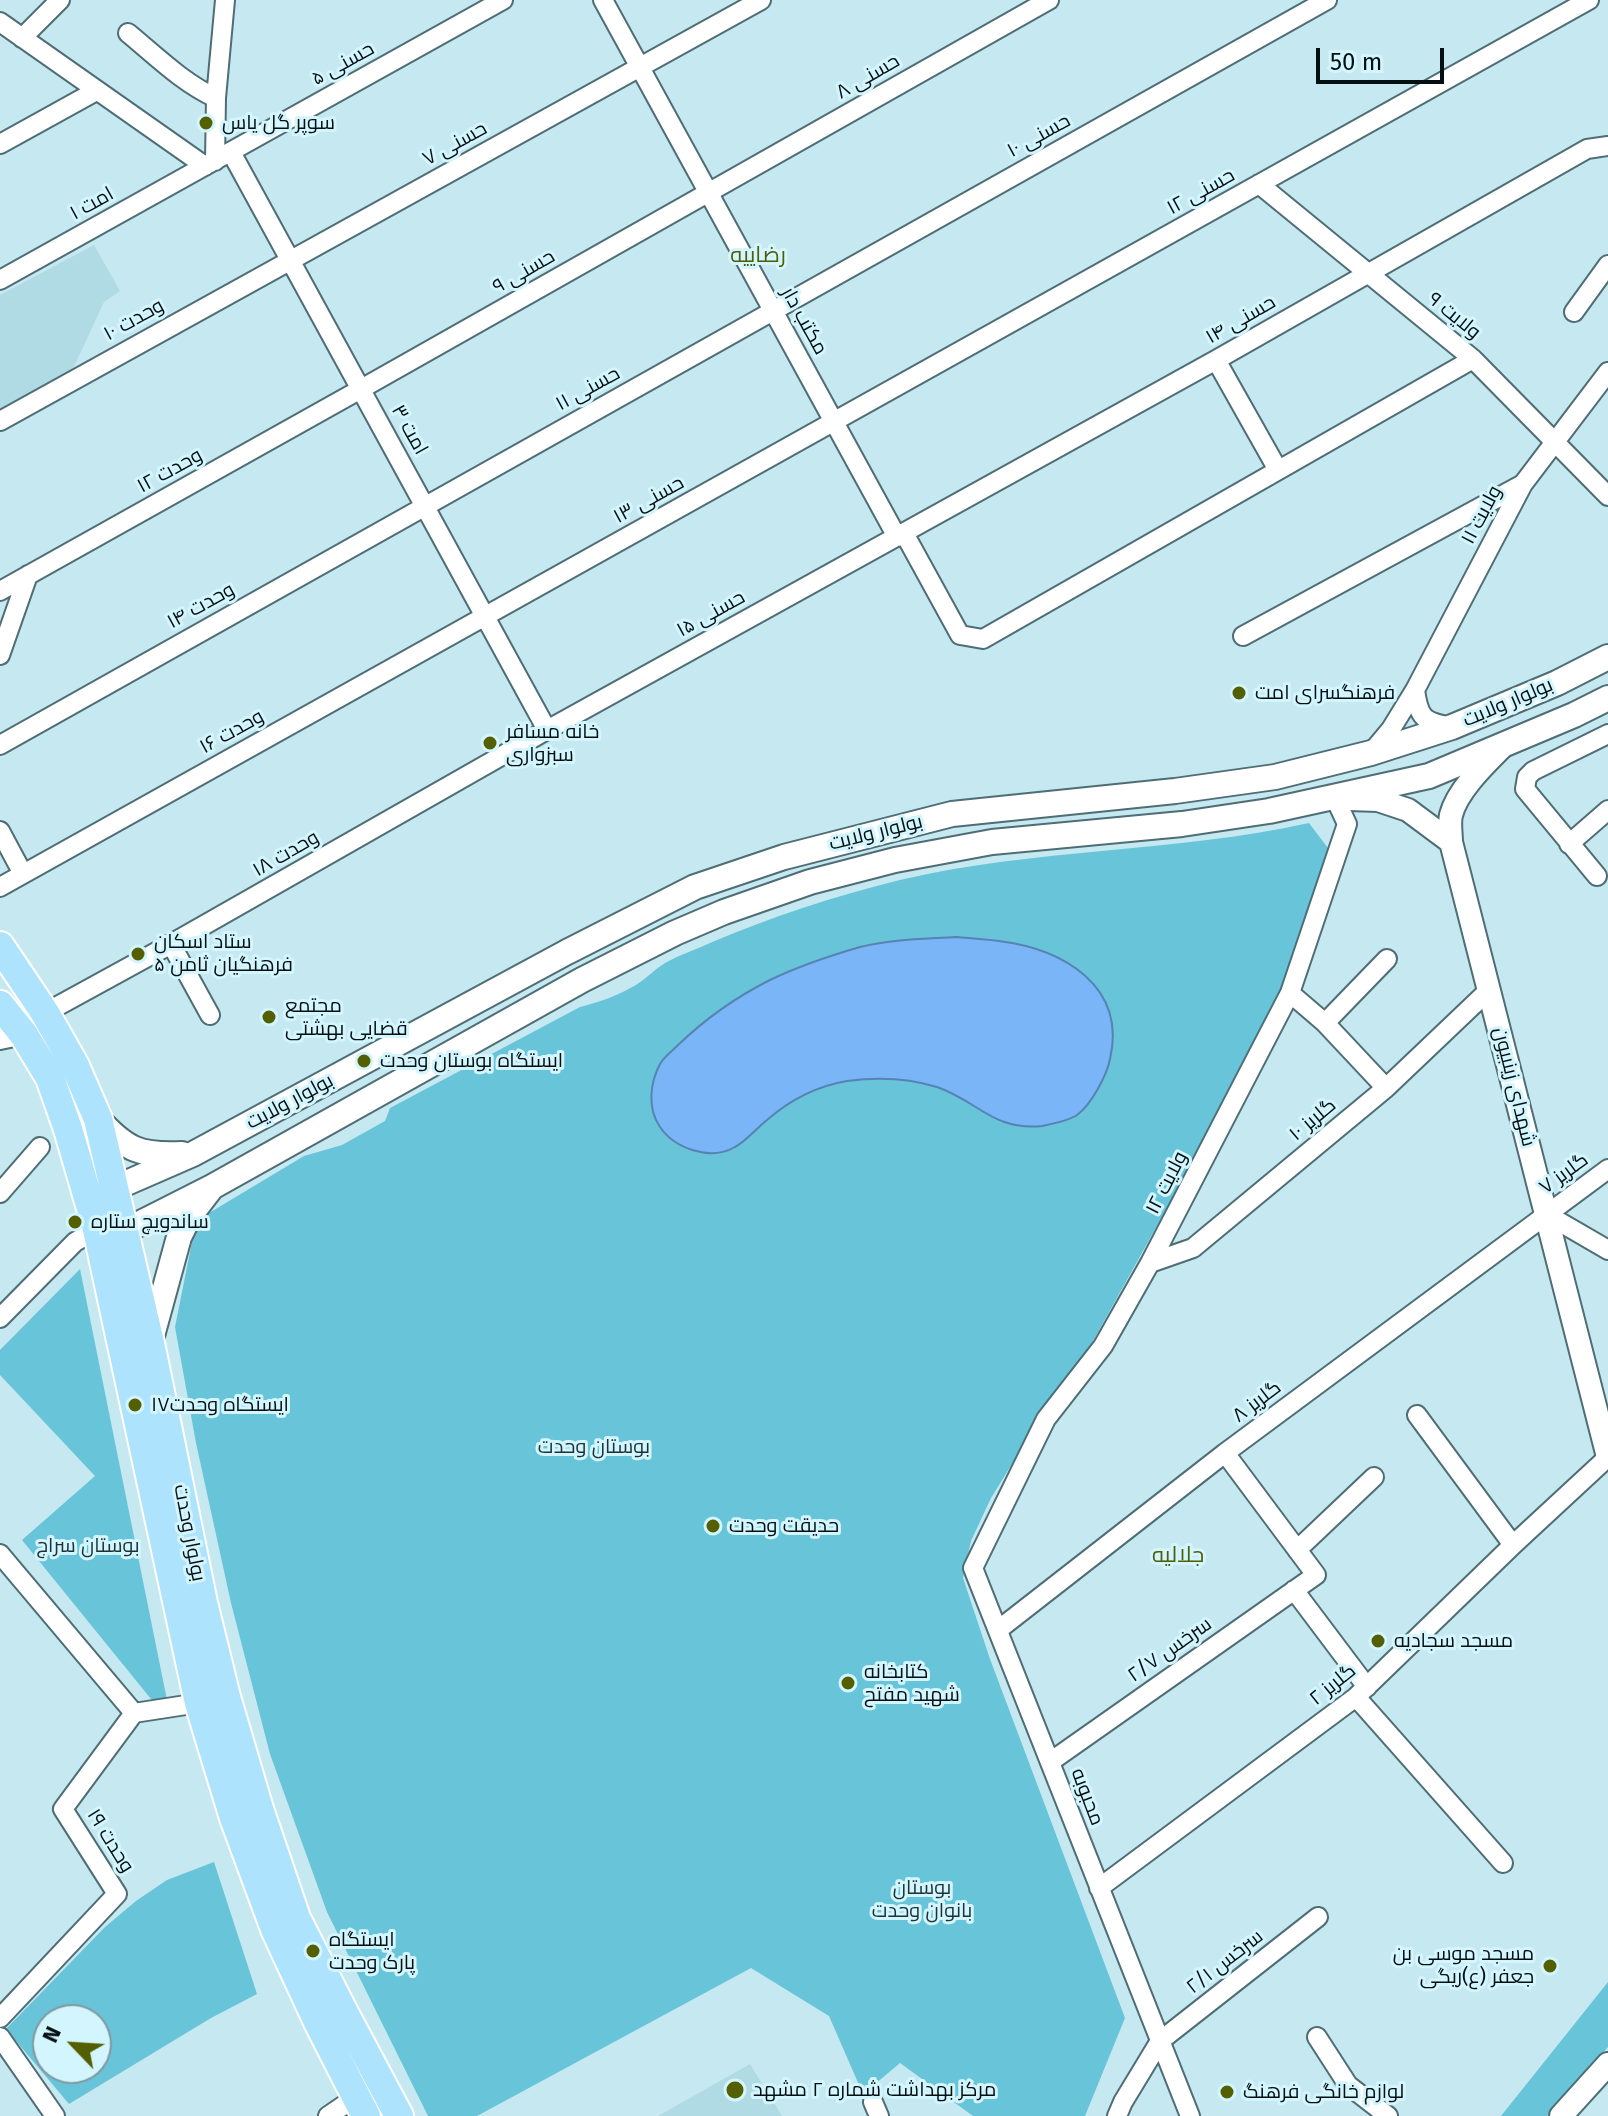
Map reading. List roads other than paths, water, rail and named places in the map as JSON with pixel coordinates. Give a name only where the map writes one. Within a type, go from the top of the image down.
[{"type":"main road","name":"بولوار ولایت","points":[[115,1188],[193,1154],[567,952],[695,887],[784,857],[952,814],[1260,779],[1371,753],[1452,727],[1557,683],[1608,657]]},
{"type":"main road","name":"بولوار ولایت","points":[[125,1231],[212,1187],[582,980],[724,912],[810,882],[895,860],[992,842],[1182,824],[1269,811],[1429,776],[1608,698]]},
{"type":"main road","name":"بولوار وحدت","points":[[0,946],[45,1013],[75,1066],[98,1119],[150,1343],[203,1603],[226,1697],[259,1809],[296,1918],[399,2116]]},
{"type":"main road","name":"بولوار وحدت","points":[[0,1005],[12,1037],[50,1078],[97,1229],[199,1703],[234,1818],[275,1929],[361,2106]]},
{"type":"main road","name":"بولوار ولایت","points":[[98,1119],[117,1140],[135,1149],[155,1155],[193,1154]]},
{"type":"main road","points":[[193,1154],[189,1176],[203,1186],[212,1187]]},
{"type":"main road","name":"بولوار ولایت","points":[[150,1343],[179,1237],[189,1217],[212,1187]]},
{"type":"main road","points":[[115,1188],[97,1229],[125,1231]]},
{"type":"street","points":[[22,38],[60,0]]},
{"type":"street","points":[[217,160],[216,98],[225,0]]},
{"type":"street","name":"حسنی ۵","points":[[217,160],[503,0]]},
{"type":"street","name":"مکتب دار","points":[[603,0],[834,422],[960,635],[983,639],[1278,470]]},
{"type":"street","name":"حسنی ۷","points":[[290,260],[761,0]]},
{"type":"street","name":"حسنی ۸","points":[[708,193],[1049,0]]},
{"type":"street","name":"حسنی ۱۰","points":[[773,310],[1327,0]]},
{"type":"street","name":"حسنی ۱۲","points":[[834,422],[1589,0]]},
{"type":"street","name":"امت ۳","points":[[0,22],[96,91],[217,160],[290,260],[547,730]]},
{"type":"street","points":[[128,33],[179,76],[216,98]]},
{"type":"street","points":[[0,144],[96,91]]},
{"type":"street","name":"حسنی ۱۴","points":[[900,535],[1587,149],[1608,146]]},
{"type":"street","name":"امت ۱","points":[[0,280],[217,160]]},
{"type":"street","name":"ولایت ۹","points":[[1259,184],[1473,359],[1608,496]]},
{"type":"street","name":"حسنی ۹","points":[[361,389],[708,193]]},
{"type":"street","name":"وحدت ۱۰","points":[[0,421],[290,260]]},
{"type":"street","points":[[1574,312],[1606,271]]},
{"type":"street","name":"حسنی ۱۱","points":[[425,505],[773,310]]},
{"type":"street","points":[[1216,360],[1278,470],[1473,359]]},
{"type":"street","name":"ولایت ۱۱","points":[[1371,753],[1391,729],[1415,690],[1523,484],[1608,372]]},
{"type":"street","name":"وحدت ۱۲","points":[[0,591],[361,389]]},
{"type":"street","name":"حسنی ۱۳","points":[[485,616],[834,422]]},
{"type":"street","points":[[1243,636],[1523,484]]},
{"type":"street","name":"وحدت ۱۴","points":[[0,745],[425,505]]},
{"type":"street","name":"حسنی ۱۵","points":[[547,730],[900,535]]},
{"type":"street","points":[[0,655],[28,575]]},
{"type":"street","name":"وحدت ۱۶","points":[[0,887],[485,616]]},
{"type":"street","points":[[1415,690],[1421,715],[1433,724],[1452,727]]},
{"type":"street","name":"وحدت ۱۸","points":[[45,1013],[547,730]]},
{"type":"street","points":[[1597,876],[1525,789],[1527,777],[1533,771],[1608,734]]},
{"type":"street","points":[[1451,842],[1451,816],[1462,794],[1482,766],[1506,743]]},
{"type":"street","points":[[1335,798],[1378,800],[1408,810],[1451,842]]},
{"type":"street","name":"ولایت ۱۲","points":[[973,1568],[1046,1419],[1103,1346],[1150,1263],[1290,993],[1347,824],[1335,798]]},
{"type":"street","points":[[1569,844],[1608,810]]},
{"type":"street","points":[[0,831],[23,874]]},
{"type":"street","name":"شهدای زینبیون","points":[[1451,842],[1608,1457]]},
{"type":"street","points":[[171,944],[210,1015]]},
{"type":"street","points":[[1325,1023],[1387,959]]},
{"type":"street","name":"گلریز ۱۰","points":[[1150,1263],[1193,1248],[1386,1088],[1489,990]]},
{"type":"street","points":[[1290,993],[1325,1023],[1386,1088]]},
{"type":"street","points":[[0,1193],[40,1147]]},
{"type":"street","name":"گلریز ۷","points":[[1546,1214],[1608,1169]]},
{"type":"street","points":[[1546,1214],[1608,1250]]},
{"type":"street","name":"گلریز ۸","points":[[998,1630],[1225,1453],[1546,1214]]},
{"type":"street","points":[[0,1318],[75,1242],[97,1229]]},
{"type":"street","points":[[1417,1415],[1513,1545]]},
{"type":"street","points":[[1225,1453],[1297,1550],[1374,1477]]},
{"type":"street","name":"گلریز ۲","points":[[1099,1888],[1362,1692],[1608,1457]]},
{"type":"street","name":"سرخس ۲/۷","points":[[1050,1762],[1316,1575],[1297,1550]]},
{"type":"street","points":[[2,1558],[134,1713],[199,1703]]},
{"type":"street","name":"محبوبه","points":[[973,1568],[1190,2116]]},
{"type":"street","points":[[1294,1590],[1362,1692],[1503,1863]]},
{"type":"street","name":"وحدت ۱۹","points":[[0,2018],[117,1894],[63,1809],[134,1713]]},
{"type":"street","name":"سرخس ۲/۱","points":[[1160,2041],[1318,1917]]},
{"type":"street","points":[[0,2037],[55,2116]]},
{"type":"street","points":[[1317,2037],[1348,2085],[1388,2116]]},
{"type":"street","points":[[1117,2116],[1160,2041]]},
{"type":"street","points":[[1561,2116],[1608,2064]]},
{"type":"street","points":[[328,2116],[361,2106]]},
{"type":"place","name":"سوپر گل یاس","points":[[206,123]]},
{"type":"place","name":"فرهنگسرای امت","points":[[1239,693]]},
{"type":"place","name":"خانه مسافر سبزواری","points":[[490,743]]},
{"type":"place","name":"ستاد اسکان فرهنگیان ثامن ۵","points":[[138,954]]},
{"type":"place","name":"مجتمع قضایی بهشتی","points":[[269,1017]]},
{"type":"place","name":"ایستگاه بوستان وحدت","points":[[364,1061]]},
{"type":"place","name":"ساندویچ ستاره","points":[[75,1222]]},
{"type":"place","name":"ایستگاه وحدت۱۷","points":[[135,1405]]},
{"type":"place","name":"حدیقت وحدت","points":[[713,1526]]},
{"type":"place","name":"مسجد سجادیه","points":[[1378,1641]]},
{"type":"place","name":"کتابخانه شهید مفتح","points":[[848,1683]]},
{"type":"place","name":"ایستگاه پارک وحدت","points":[[313,1951]]},
{"type":"place","name":"مسجد موسی بن جعفر (ع)ریگی","points":[[1550,1966]]},
{"type":"place","name":"مرکز بهداشت شماره ۲ مشهد","points":[[735,2090]]},
{"type":"place","name":"لوازم خانگی فرهنگ","points":[[1227,2092]]},
{"type":"district","name":"رضاییه","points":[[758,256]]},
{"type":"district","name":"جلالیه","points":[[1178,1556]]},
{"type":"park label","name":"بوستان وحدت","points":[[594,1447]]},
{"type":"park label","name":"بوستان سراج","points":[[88,1546]]},
{"type":"park label","name":"بوستان بانوان وحدت","points":[[922,1900]]}]
